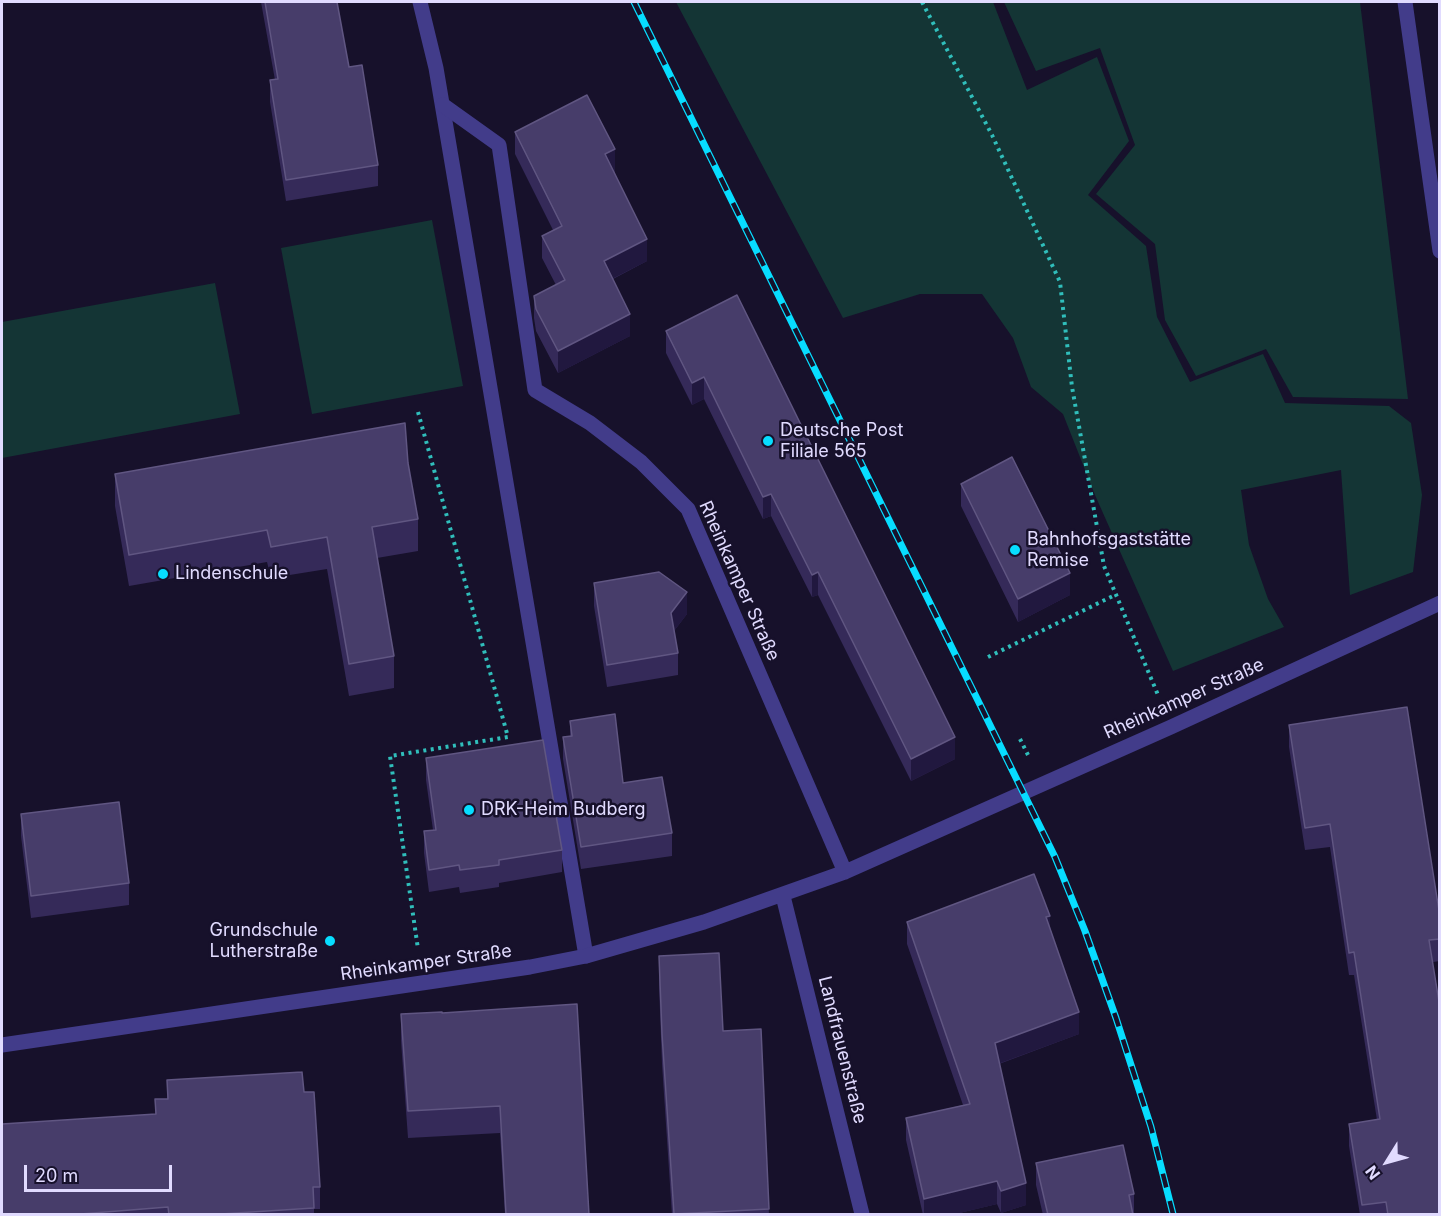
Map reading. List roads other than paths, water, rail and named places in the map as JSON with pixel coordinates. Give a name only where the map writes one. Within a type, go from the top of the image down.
[{"type":"street","points":[[420,2],[443,105],[586,956]]},
{"type":"street","points":[[1405,2],[1440,251]]},
{"type":"street","name":"Rheinkamper Straße","points":[[443,105],[499,145],[536,390],[599,430],[641,462],[688,509],[845,872]]},
{"type":"street","name":"Rheinkamper Straße","points":[[2,1045],[520,969],[586,956],[704,922],[783,896],[845,872],[1171,727],[1440,603]]},
{"type":"street","name":"Landfrauenstraße","points":[[783,896],[862,1215]]},
{"type":"railway","points":[[634,2],[1055,857],[1085,931],[1116,1018],[1151,1127],[1173,1214]]},
{"type":"place","name":"Deutsche Post Filiale 565","points":[[768,441]]},
{"type":"place","name":"Bahnhofsgaststätte Remise","points":[[1015,550]]},
{"type":"place","name":"Lindenschule","points":[[163,574]]},
{"type":"place","name":"DRK-Heim Budberg","points":[[469,810]]},
{"type":"place","name":"Grundschule Lutherstraße","points":[[330,941]]}]
